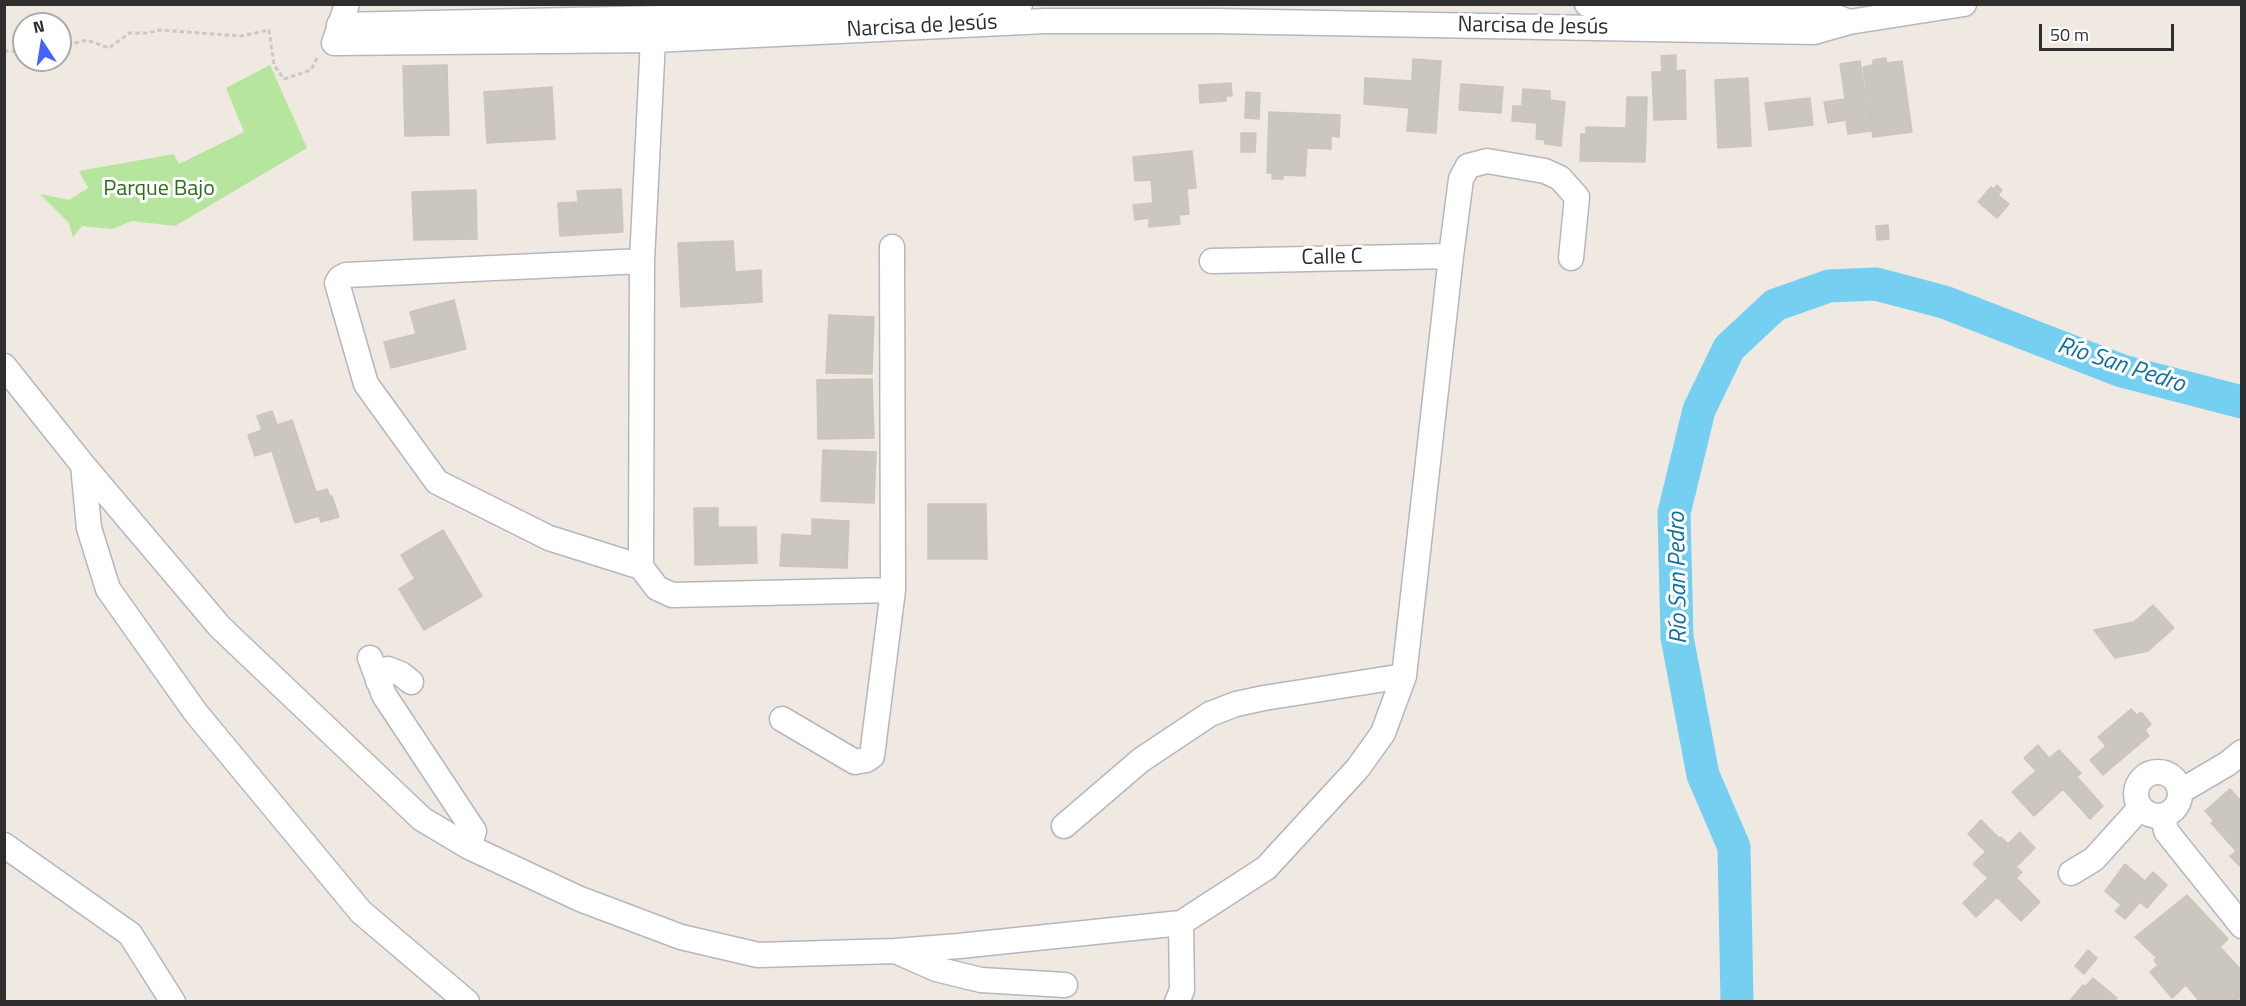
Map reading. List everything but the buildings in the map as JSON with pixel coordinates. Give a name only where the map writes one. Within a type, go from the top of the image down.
[{"type":"street","name":"Narcisa de Jesús","points":[[662,21],[1020,4]]},
{"type":"street","name":"Narcisa de Jesús","points":[[1587,4],[1813,8],[1848,13]]},
{"type":"street","points":[[1848,13],[1964,4]]},
{"type":"street","name":"Narcisa de Jesús","points":[[662,21],[1046,13],[1217,13],[1814,32],[1848,13]]},
{"type":"street","points":[[340,24],[662,21],[642,261],[641,567]]},
{"type":"street","points":[[4,366],[83,465],[220,627],[422,819],[469,847],[580,899],[681,937],[758,955],[895,951],[1181,923],[1266,868],[1358,768],[1383,734],[1404,676],[1451,256],[1461,179],[1468,166],[1486,161],[1545,171],[1560,178],[1577,197],[1570,258]]},
{"type":"street","points":[[782,719],[855,762],[872,756],[893,590],[892,247]]},
{"type":"street","name":"Calle C","points":[[1212,261],[1451,256]]},
{"type":"street","points":[[642,261],[346,275],[337,283],[366,384],[437,482],[549,538],[641,567],[657,588],[672,595],[893,590]]},
{"type":"street","points":[[83,465],[89,528],[108,589],[196,713],[361,912],[467,1002]]},
{"type":"street","points":[[370,658],[384,695],[474,831],[469,847]]},
{"type":"street","points":[[378,681],[383,670],[388,669],[401,674],[411,682]]},
{"type":"street","points":[[1064,826],[1141,760],[1210,714],[1236,704],[1264,698],[1404,676]]},
{"type":"street","points":[[2181,791],[2227,764],[2241,752]]},
{"type":"street","points":[[2071,873],[2094,859],[2152,812],[2177,807],[2181,791],[2178,783],[2165,772],[2149,773],[2137,784],[2135,792],[2152,812],[2241,926]]},
{"type":"street","points":[[4,845],[130,934],[173,1002]]},
{"type":"street","points":[[1177,1002],[1182,990],[1181,923]]},
{"type":"street","points":[[895,951],[936,969],[981,980],[1065,985]]},
{"type":"path","points":[[72,44],[87,40],[109,48],[129,33],[148,33],[159,30],[241,36],[269,30],[274,65],[284,79],[311,70],[316,57],[340,24]]},
{"type":"green space","name":"Parque Bajo","points":[[270,65],[307,148],[175,226],[132,221],[112,229],[82,226],[73,237],[69,223],[40,194],[69,200],[88,188],[79,171],[174,154],[179,164],[244,132],[226,88]]},
{"type":"waterway","name":"Río San Pedro","points":[[1737,1002],[1734,847],[1703,775],[1677,637],[1674,513],[1699,410],[1729,348],[1775,305],[1829,286],[1876,284],[1944,302],[2122,371],[2242,402]]}]
